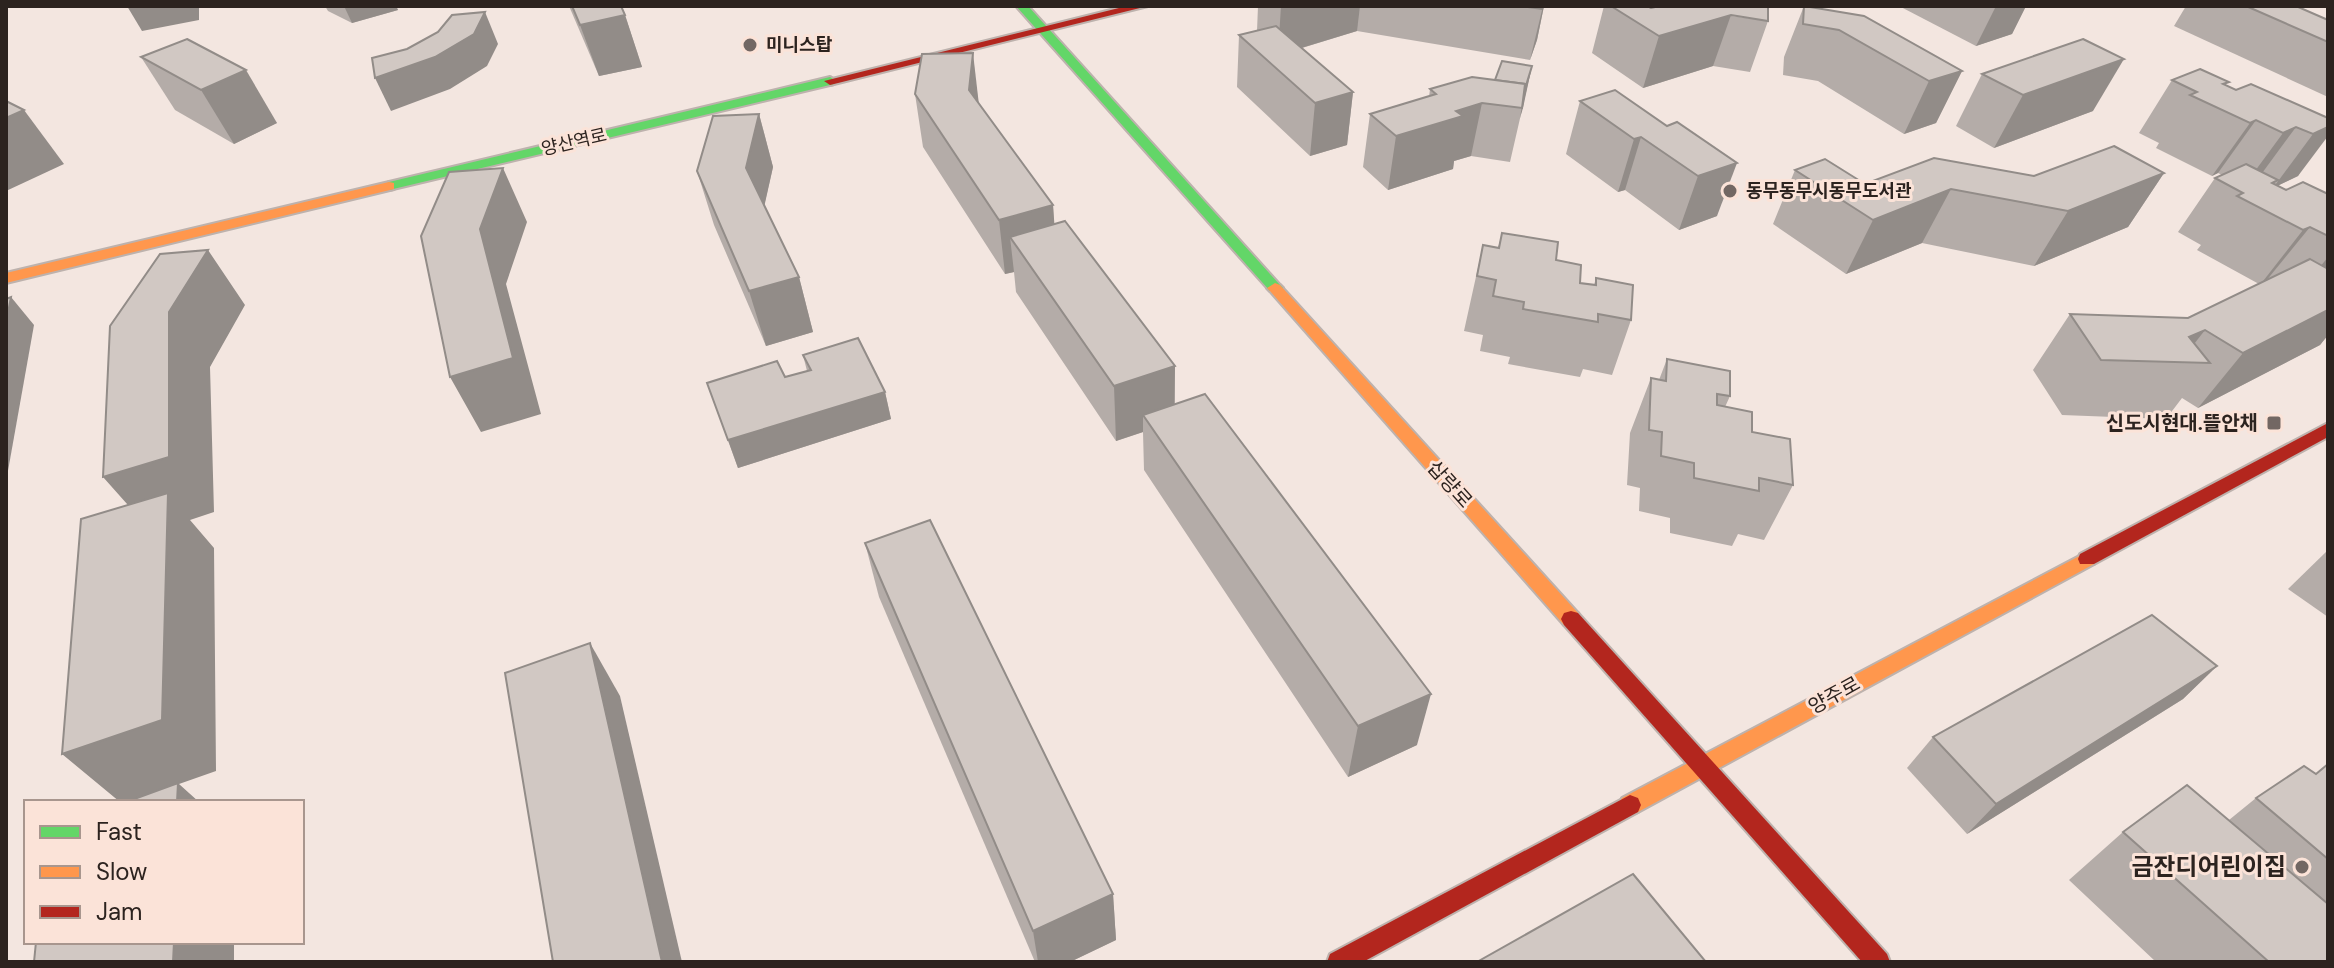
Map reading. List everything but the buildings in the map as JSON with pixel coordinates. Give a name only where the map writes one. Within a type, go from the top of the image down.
[{"type":"street","name":"삽량로","points":[[1022,6],[1878,962]]},
{"type":"street","name":"양산역로","points":[[6,278],[1142,6]]},
{"type":"street","name":"양주로","points":[[1339,962],[2328,429]]},
{"type":"traffic: fast","points":[[1022,6],[1275,288]]},
{"type":"traffic: fast","points":[[389,186],[830,81]]},
{"type":"traffic: slow","points":[[6,278],[389,186]]},
{"type":"traffic: slow","points":[[1275,288],[1571,619]]},
{"type":"traffic: slow","points":[[1630,805],[2087,559]]},
{"type":"traffic: jam","points":[[830,81],[1142,6]]},
{"type":"traffic: jam","points":[[2087,559],[2328,429]]},
{"type":"traffic: jam","points":[[1571,619],[1878,962]]},
{"type":"traffic: jam","points":[[1339,962],[1630,805]]},
{"type":"place","name":"미니스탑","points":[[750,45]]},
{"type":"place","name":"동무동무시동무도서관","points":[[1730,191]]},
{"type":"place","name":"신도시현대.뜰안채","points":[[2274,423]]},
{"type":"place","name":"금잔디어린이집","points":[[2302,867]]}]
